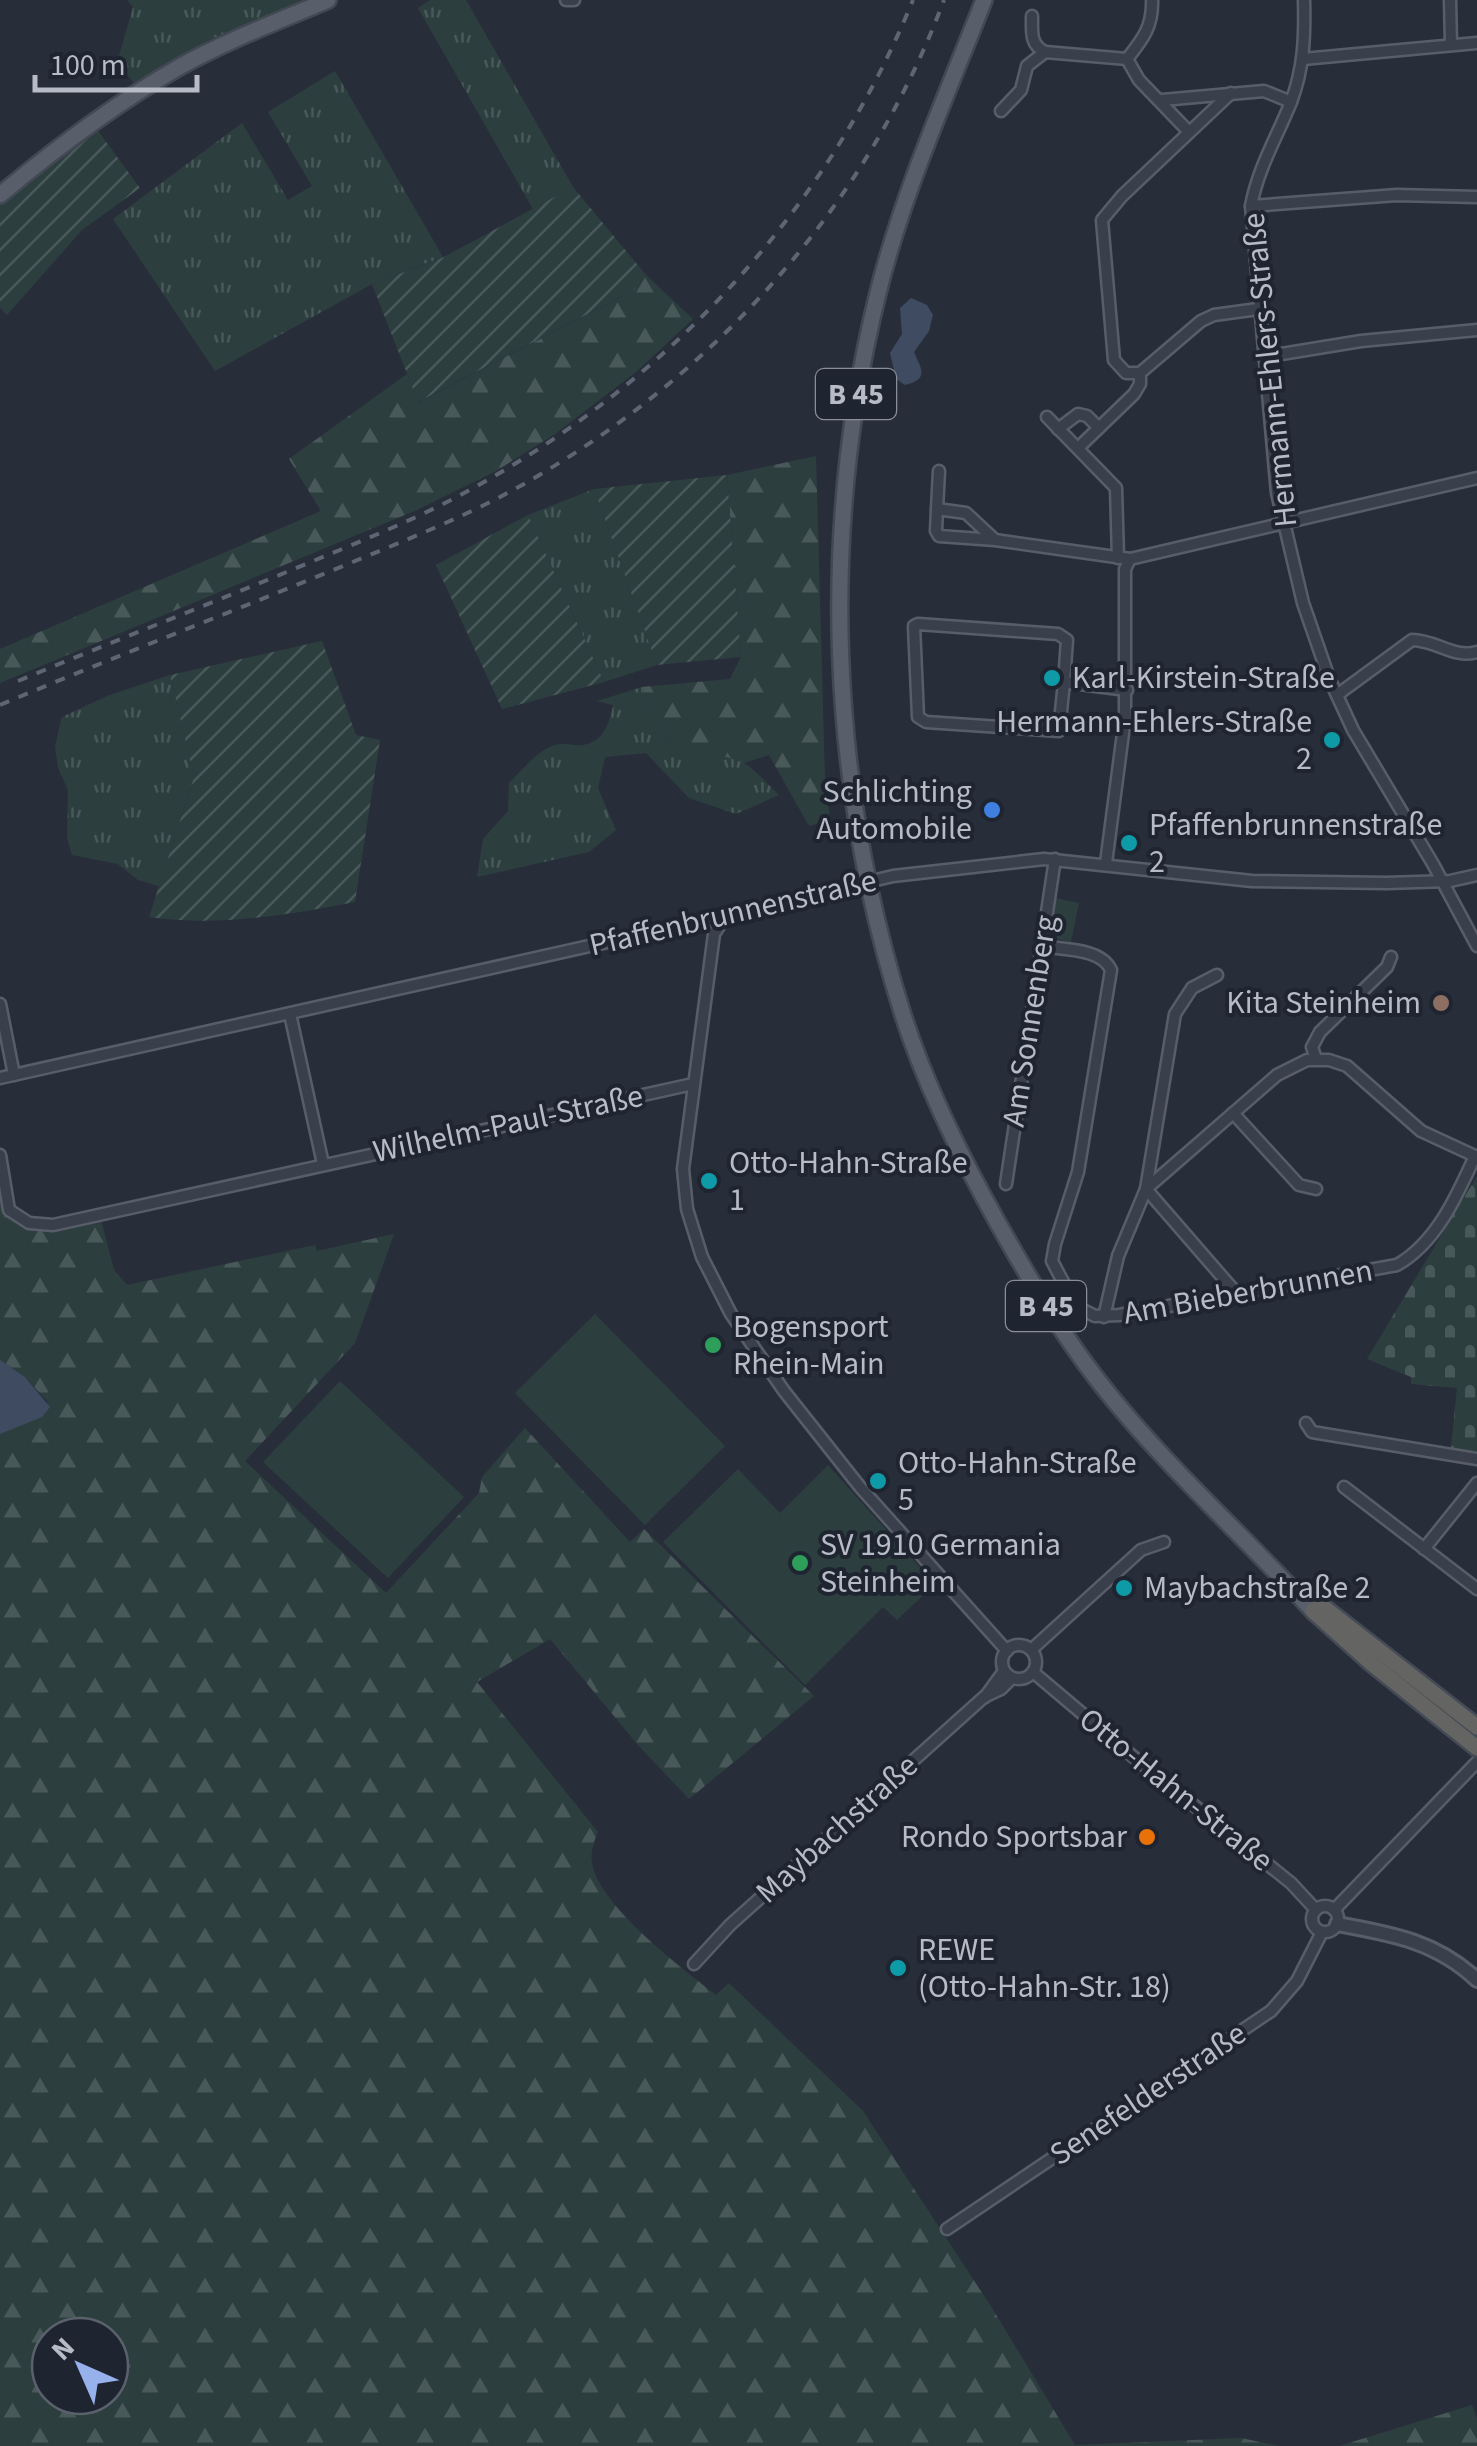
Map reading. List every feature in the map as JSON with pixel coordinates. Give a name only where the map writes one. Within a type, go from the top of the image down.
[{"type":"highway","name":"B 45","points":[[1316,1607],[1370,1663],[1473,1735]]},
{"type":"main road","points":[[0,194],[178,68],[328,0]]},
{"type":"main road","name":"B 45","points":[[984,0],[943,98],[898,224],[871,322],[850,428],[839,552],[838,621],[842,702],[868,882],[903,1016],[917,1053],[970,1170],[1057,1324],[1100,1382],[1179,1475],[1316,1607]]},
{"type":"street","points":[[566,0],[574,0]]},
{"type":"street","points":[[1127,59],[1148,31],[1152,0]]},
{"type":"street","name":"Hermann-Ehlers-Straße","points":[[1304,0],[1303,59],[1291,102],[1261,166],[1251,206],[1262,357],[1282,524],[1336,695],[1477,946]]},
{"type":"street","points":[[1450,0],[1450,44]]},
{"type":"street","points":[[1032,16],[1033,41],[1045,52],[1127,59]]},
{"type":"street","points":[[1303,59],[1477,43]]},
{"type":"street","points":[[1001,111],[1021,90],[1027,66],[1045,52]]},
{"type":"street","points":[[1127,59],[1140,80],[1189,132]]},
{"type":"street","points":[[1162,100],[1264,91],[1291,102]]},
{"type":"street","points":[[1140,373],[1121,370],[1113,354],[1102,220],[1231,93]]},
{"type":"street","points":[[1251,206],[1397,195],[1477,197]]},
{"type":"street","points":[[1078,448],[1138,389],[1140,373],[1206,318],[1258,308]]},
{"type":"street","points":[[1262,357],[1361,341],[1477,330]]},
{"type":"street","points":[[1058,429],[1078,414],[1099,428]]},
{"type":"street","points":[[1047,417],[1118,492],[1118,558]]},
{"type":"street","points":[[939,470],[939,536],[1130,559],[1477,478]]},
{"type":"street","points":[[937,510],[966,514],[994,540]]},
{"type":"street","points":[[1106,863],[1126,690],[1126,569],[1130,559]]},
{"type":"street","points":[[914,626],[1058,634],[1066,640],[1064,682],[1059,730],[926,722],[918,717],[914,626]]},
{"type":"street","points":[[1336,695],[1412,640],[1461,655],[1477,652]]},
{"type":"street","points":[[1064,682],[1126,690]]},
{"type":"street","name":"Pfaffenbrunnenstraße","points":[[0,1078],[710,918],[722,920],[738,913],[920,872],[1055,858],[1252,881],[1442,881],[1477,875]]},
{"type":"street","name":"Am Sonnenberg","points":[[1006,1184],[1055,858]]},
{"type":"street","points":[[722,920],[714,934],[684,1154],[684,1194],[702,1257],[716,1288],[756,1352],[839,1461],[1007,1650]]},
{"type":"street","name":"Am Bieberbrunnen","points":[[1041,946],[1098,956],[1111,970],[1078,1172],[1052,1261],[1078,1306],[1095,1316],[1401,1263],[1440,1222],[1476,1157]]},
{"type":"street","points":[[1316,1060],[1312,1047],[1320,1032],[1387,968],[1392,957]]},
{"type":"street","points":[[1104,1317],[1118,1256],[1146,1189],[1175,1014],[1192,988],[1217,975]]},
{"type":"street","points":[[0,1004],[14,1075]]},
{"type":"street","points":[[290,1014],[323,1164]]},
{"type":"street","points":[[1146,1189],[1286,1068],[1316,1060],[1340,1063],[1353,1070],[1412,1124],[1444,1144],[1476,1157]]},
{"type":"street","name":"Wilhelm-Paul-Straße","points":[[0,1155],[9,1210],[29,1224],[46,1226],[693,1084]]},
{"type":"street","points":[[1234,1112],[1299,1185],[1316,1189]]},
{"type":"street","points":[[1146,1189],[1238,1294]]},
{"type":"street","points":[[1306,1424],[1312,1432],[1477,1459]]},
{"type":"street","points":[[1424,1549],[1477,1483]]},
{"type":"street","points":[[1344,1487],[1477,1589]]},
{"type":"street","points":[[1031,1650],[1141,1550],[1164,1542]]},
{"type":"street","points":[[1022,1645],[1031,1650],[1036,1658],[1033,1672],[1024,1679],[1008,1674],[1002,1660],[1007,1650],[1022,1645]]},
{"type":"street","name":"Otto-Hahn-Straße","points":[[1033,1672],[1292,1883],[1316,1910],[1312,1920],[1322,1932]]},
{"type":"street","name":"Maybachstraße","points":[[694,1964],[730,1925],[984,1698],[1000,1689],[1008,1674]]},
{"type":"street","points":[[1322,1932],[1330,1932],[1336,1917],[1477,1762]]},
{"type":"street","points":[[1316,1910],[1327,1906],[1336,1917],[1432,1947],[1477,1980]]},
{"type":"street","name":"Senefelderstraße","points":[[947,2230],[1271,2011],[1297,1980],[1322,1932]]},
{"type":"green space","points":[[127,0],[302,0],[209,40],[134,83],[117,63],[133,7]]},
{"type":"green space","points":[[430,0],[466,0],[573,187],[533,209],[418,8]]},
{"type":"green space","points":[[335,71],[443,257],[372,284],[215,371],[113,219],[242,123],[288,200],[312,186],[268,112]]},
{"type":"green space","points":[[98,131],[140,188],[82,230],[7,315],[0,308],[0,205]]},
{"type":"green space","points":[[573,187],[646,275],[634,290],[418,402],[372,284],[444,257]]},
{"type":"green space","points":[[646,275],[693,319],[636,372],[555,434],[496,471],[417,510],[0,683],[0,649],[321,511],[289,459],[407,374],[419,402],[634,290]]},
{"type":"green space","points":[[816,456],[825,780],[830,820],[809,826],[769,755],[744,763],[667,742],[642,687],[730,679],[741,657],[727,475]]},
{"type":"green space","points":[[727,475],[741,657],[657,665],[594,489]]},
{"type":"green space","points":[[594,489],[657,665],[604,682],[528,515]]},
{"type":"green space","points":[[528,515],[604,682],[502,709],[436,565]]},
{"type":"green space","points":[[322,641],[356,735],[380,740],[355,902],[227,920],[149,917],[194,777],[170,675]]},
{"type":"green space","points":[[170,675],[194,777],[159,886],[138,880],[118,864],[72,855],[67,838],[68,790],[58,768],[55,746],[62,717],[107,696]]},
{"type":"green space","points":[[642,687],[667,742],[744,763],[779,795],[736,814],[689,798],[646,753],[605,757],[598,788],[616,830],[589,852],[477,877],[483,839],[508,811],[509,783],[552,746],[582,745],[595,740],[607,725],[613,705],[597,701]]},
{"type":"green space","points":[[1055,898],[1079,903],[1071,942],[1048,937]]},
{"type":"green space","points":[[1477,1176],[1477,1452],[1451,1448],[1457,1388],[1411,1384],[1411,1377],[1367,1359]]},
{"type":"green space","points":[[0,1202],[6,1212],[23,1224],[98,1208],[114,1270],[127,1285],[315,1245],[317,1251],[394,1234],[355,1343],[245,1461],[386,1593],[479,1493],[482,1477],[525,1428],[630,1542],[644,1529],[814,1696],[689,1799],[638,1745],[550,1639],[477,1682],[598,1832],[592,1863],[609,1898],[644,1935],[716,1995],[729,1983],[863,2111],[992,2308],[1075,2445],[1241,2438],[1279,2446],[0,2446],[0,1434],[48,1402],[25,1377],[0,1360]]},
{"type":"green space","points":[[595,1314],[725,1446],[645,1525],[515,1393]]},
{"type":"green space","points":[[340,1381],[464,1497],[388,1578],[263,1462]]},
{"type":"green space","name":"SV 1910 Germania Steinheim","points":[[828,1465],[935,1584],[897,1620],[883,1607],[805,1685],[663,1542],[738,1469],[780,1513]]},
{"type":"green space","points":[[1472,2405],[1477,2419],[1477,2446],[1339,2446]]},
{"type":"water","points":[[911,298],[927,305],[933,315],[929,331],[914,352],[921,376],[905,385],[896,379],[890,353],[902,334],[900,308]]},
{"type":"water","points":[[0,1360],[25,1377],[50,1407],[42,1417],[0,1434]]},
{"type":"railway","points":[[18,681],[441,505],[554,438],[621,390],[682,336],[739,277],[791,214],[838,146],[878,75],[913,0]]},
{"type":"railway","points":[[0,705],[473,510],[586,445],[654,396],[716,342],[773,282],[825,218],[871,150],[911,77],[944,0]]},
{"type":"place","name":"Karl-Kirstein-Straße","points":[[1052,678]]},
{"type":"place","name":"Hermann-Ehlers-Straße 2","points":[[1332,740]]},
{"type":"place","name":"Schlichting Automobile","points":[[992,810]]},
{"type":"place","name":"Pfaffenbrunnenstraße 2","points":[[1129,843]]},
{"type":"place","name":"Kita Steinheim","points":[[1441,1003]]},
{"type":"place","name":"Otto-Hahn-Straße 1","points":[[709,1181]]},
{"type":"place","name":"Bogensport Rhein-Main","points":[[713,1345]]},
{"type":"place","name":"Otto-Hahn-Straße 5","points":[[878,1481]]},
{"type":"place","name":"SV 1910 Germania Steinheim","points":[[800,1563]]},
{"type":"place","name":"Maybachstraße 2","points":[[1124,1588]]},
{"type":"place","name":"Rondo Sportsbar","points":[[1147,1837]]},
{"type":"place","name":"REWE (Otto-Hahn-Str. 18)","points":[[898,1968]]}]
